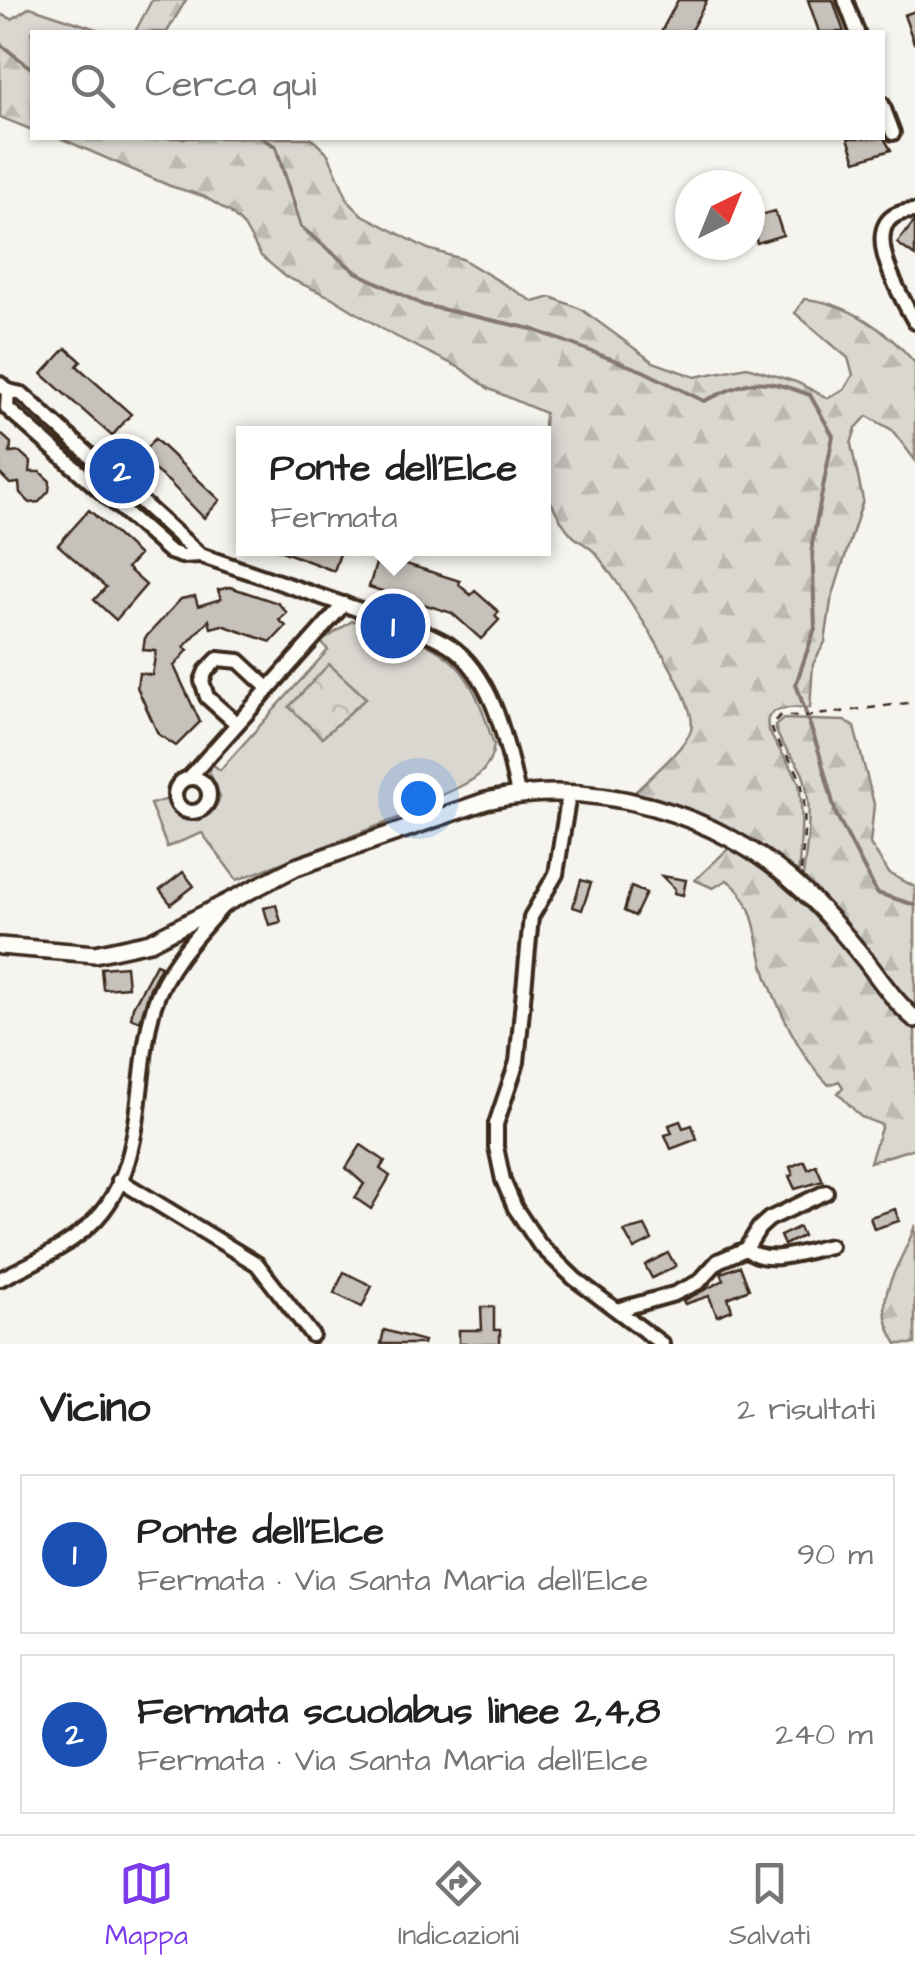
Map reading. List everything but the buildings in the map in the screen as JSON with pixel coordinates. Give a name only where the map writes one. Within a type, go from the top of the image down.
[{"type":"main road","points":[[0,946],[96,954],[150,942],[296,867],[486,801],[518,794],[569,794],[638,804],[700,824],[766,860],[800,888],[915,1020]]},
{"type":"street","points":[[845,0],[856,30]]},
{"type":"street","points":[[885,112],[893,133]]},
{"type":"street","points":[[915,211],[893,217],[884,228],[882,241],[893,283],[915,322]]},
{"type":"street","points":[[200,555],[22,394],[4,388],[7,408],[170,552],[200,555],[421,631],[452,646],[473,668],[490,699],[518,794]]},
{"type":"street","points":[[190,778],[344,604]]},
{"type":"street","points":[[236,722],[208,697],[202,681],[206,671],[218,659],[238,661],[268,688]]},
{"type":"street","points":[[569,794],[556,874],[532,917],[517,1062],[496,1124],[496,1148],[515,1208],[539,1244],[575,1278],[662,1344]]},
{"type":"street","points":[[0,1279],[69,1241],[93,1223],[120,1180],[138,1112],[155,1004],[189,942],[232,897]]},
{"type":"street","points":[[120,1180],[257,1264],[312,1335]]},
{"type":"street","points":[[617,1310],[674,1294],[699,1282],[718,1262],[746,1250],[769,1219],[826,1192]]},
{"type":"street","points":[[746,1250],[755,1257],[771,1258],[830,1246]]},
{"type":"path","points":[[800,888],[804,828],[801,779],[774,738],[771,725],[782,716],[802,718],[915,702]]},
{"type":"green space","points":[[152,0],[186,0],[168,30],[136,30]]},
{"type":"green space","points":[[30,7],[99,30],[30,30],[30,129],[0,117],[0,14],[12,19]]},
{"type":"green space","points":[[65,140],[313,140],[328,154],[349,202],[361,214],[428,249],[462,259],[534,302],[551,297],[581,309],[653,362],[695,377],[747,367],[796,382],[828,398],[844,390],[853,375],[848,358],[795,313],[804,299],[836,306],[866,320],[915,363],[915,460],[892,430],[867,416],[856,428],[851,444],[863,500],[831,601],[825,642],[813,664],[810,708],[785,708],[771,714],[767,722],[799,784],[798,879],[702,818],[634,793],[682,745],[691,730],[691,715],[671,669],[639,615],[597,555],[569,532],[554,507],[551,426],[544,426],[545,413],[489,389],[462,369],[389,333],[331,297],[286,277],[261,256],[244,226],[231,213],[203,196],[170,186]]},
{"type":"green space","points":[[352,621],[405,635],[455,664],[474,690],[494,745],[483,771],[414,812],[237,880],[202,833],[167,847],[150,804],[169,799],[180,815],[188,818],[203,818],[210,813],[220,797],[209,771],[212,764],[220,770],[328,650],[321,642]]},
{"type":"green space","points":[[329,664],[366,698],[322,738],[289,707]]},
{"type":"green space","points":[[783,719],[845,721],[854,727],[874,804],[870,844],[889,873],[915,887],[915,1012],[802,883],[808,832],[807,793],[799,766],[777,734],[775,726]]},
{"type":"green space","points":[[730,847],[811,911],[915,1029],[915,1148],[870,1162],[882,1125],[861,1117],[838,1093],[843,1087],[839,1081],[829,1085],[801,1049],[767,978],[745,900],[727,880],[713,888],[695,880]]},
{"type":"green space","points":[[915,1225],[915,1344],[897,1344],[885,1312],[886,1298]]},
{"type":"waterway","points":[[0,44],[30,67]]},
{"type":"waterway","points":[[265,140],[276,147],[301,227],[356,272],[423,305],[532,329],[643,371],[704,401],[756,383],[810,395],[833,436],[812,544],[815,628],[796,684],[836,814],[877,893],[915,905]]},
{"type":"place","name":"Fermata scuolabus linee 2,4,8","points":[[122,471]]},
{"type":"place","name":"Ponte dell'Elce","points":[[393,626]]}]
